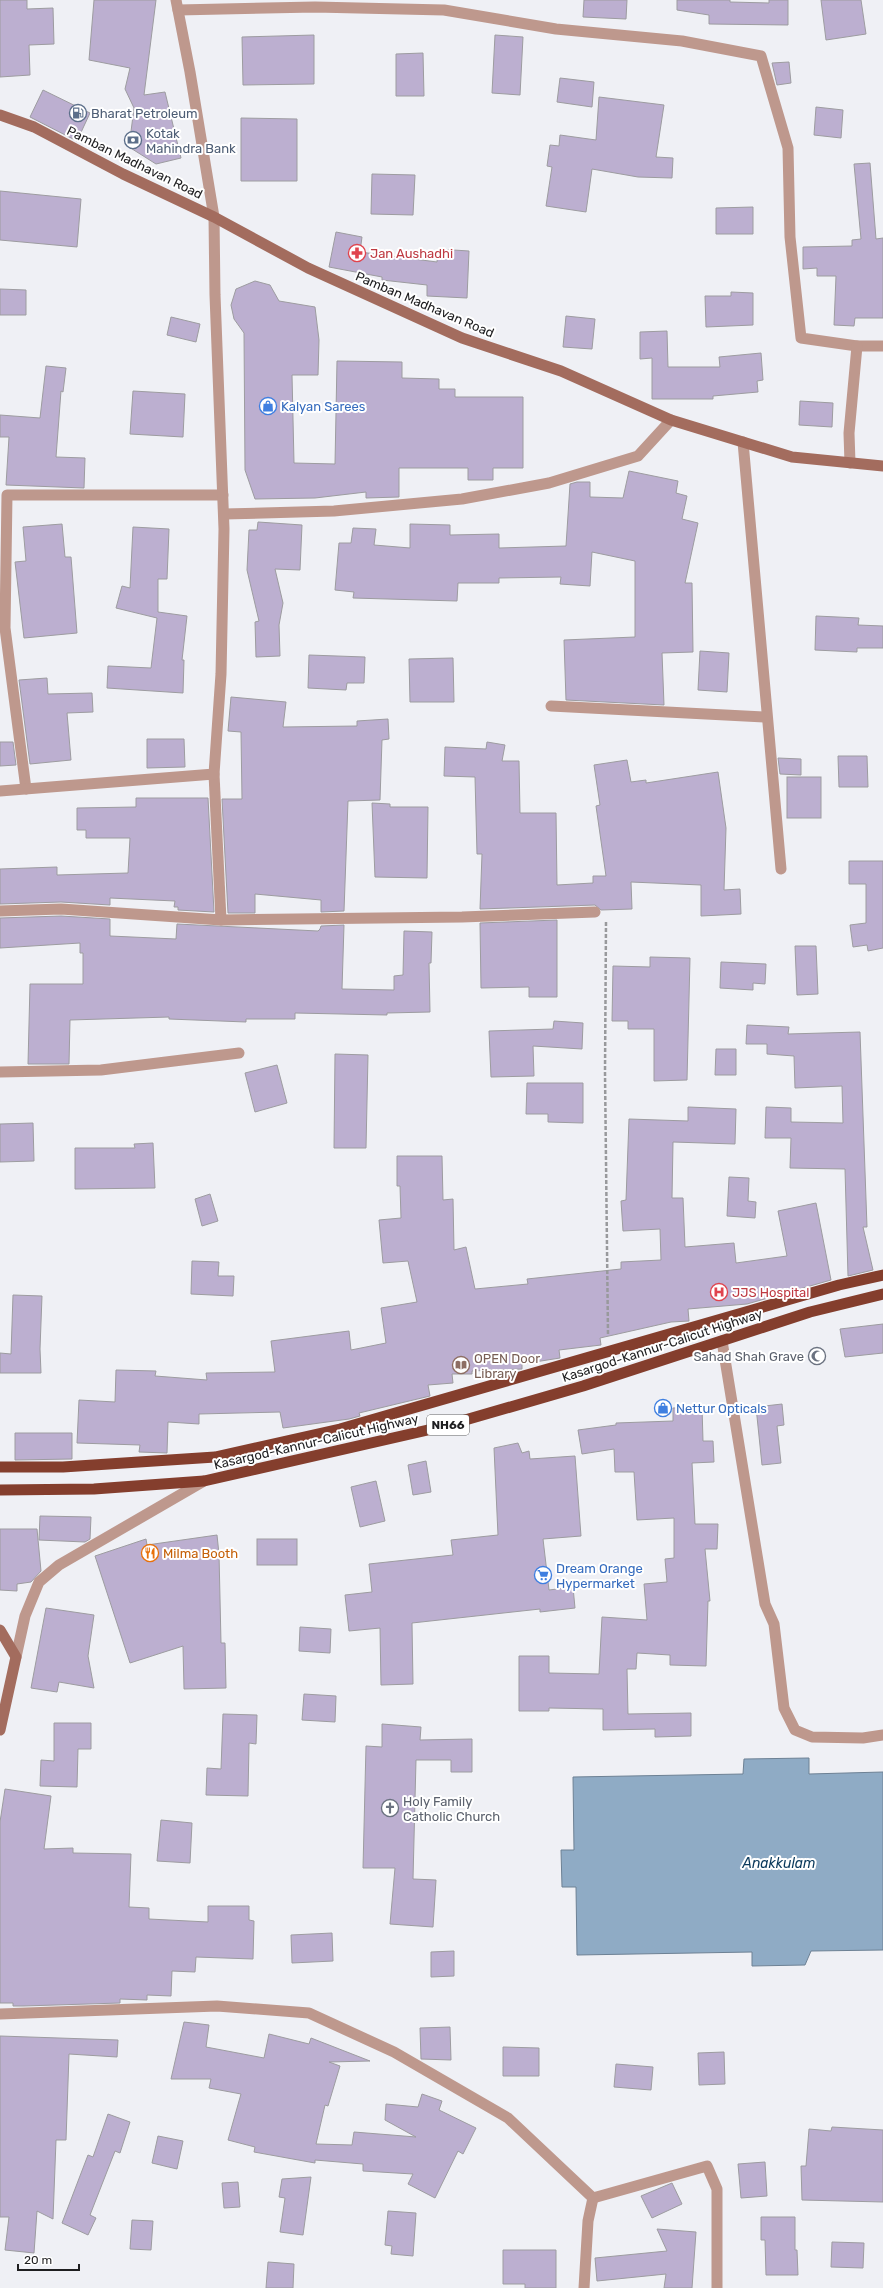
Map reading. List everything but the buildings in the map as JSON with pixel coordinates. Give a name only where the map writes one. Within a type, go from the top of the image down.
[{"type":"highway","name":"Kasargod-Kannur-Calicut Highway","points":[[0,1467],[63,1467],[215,1457],[340,1429],[468,1394],[839,1285],[883,1275]]},
{"type":"highway","name":"Kasargod-Kannur-Calicut Highway","points":[[0,1490],[94,1489],[204,1481],[441,1427],[583,1386],[810,1312],[883,1294]]},
{"type":"main road","name":"Pamban Madhavan Road","points":[[0,115],[34,127],[123,174],[214,217],[308,268],[462,338],[561,372],[671,420],[792,457],[883,466]]},
{"type":"main road","points":[[0,1630],[16,1657],[0,1730]]},
{"type":"street","points":[[221,920],[214,774],[221,674],[224,514],[215,295],[214,217],[177,5],[444,10],[556,29],[682,41],[761,56],[788,148],[790,237],[801,338],[857,346],[883,346]]},
{"type":"street","points":[[850,463],[849,433],[857,346]]},
{"type":"street","points":[[224,514],[334,511],[462,499],[549,483],[638,456],[671,420]]},
{"type":"street","points":[[743,442],[766,717],[781,869]]},
{"type":"street","points":[[26,788],[5,628],[7,494],[223,495]]},
{"type":"street","points":[[552,706],[766,717]]},
{"type":"street","points":[[0,791],[214,774]]},
{"type":"street","points":[[0,911],[61,909],[221,920],[462,917],[595,912]]},
{"type":"street","points":[[0,1072],[101,1070],[239,1053]]},
{"type":"street","points":[[722,1341],[765,1604],[774,1624],[784,1708],[795,1730],[812,1737],[863,1738],[883,1735]]},
{"type":"street","points":[[16,1657],[25,1616],[39,1582],[59,1565],[204,1481]]},
{"type":"street","points":[[0,2014],[217,2006],[309,2013],[394,2052],[508,2118],[593,2198]]},
{"type":"street","points":[[593,2198],[707,2166],[717,2189],[717,2288]]},
{"type":"street","points":[[584,2288],[588,2221],[593,2198]]},
{"type":"path","points":[[595,912],[606,920],[605,1073],[608,1352]]},
{"type":"water","name":"Anakkulam","points":[[809,1758],[809,1774],[883,1772],[883,1950],[811,1951],[805,1965],[752,1966],[752,1952],[577,1955],[576,1887],[562,1887],[561,1850],[574,1850],[573,1777],[743,1774],[744,1759]]},
{"type":"place","name":"Bharat Petroleum","points":[[78,113]]},
{"type":"place","name":"Kotak Mahindra Bank","points":[[133,140]]},
{"type":"place","name":"Jan Aushadhi","points":[[357,253]]},
{"type":"place","name":"Kalyan Sarees","points":[[268,406]]},
{"type":"place","name":"JJS Hospital","points":[[719,1292]]},
{"type":"place","name":"Sahad Shah Grave","points":[[817,1356]]},
{"type":"place","name":"OPEN Door Library","points":[[461,1365]]},
{"type":"place","name":"Nettur Opticals","points":[[663,1408]]},
{"type":"place","name":"Milma Booth","points":[[150,1553]]},
{"type":"place","name":"Dream Orange Hypermarket","points":[[543,1575]]},
{"type":"place","name":"Holy Family Catholic Church","points":[[390,1808]]}]
